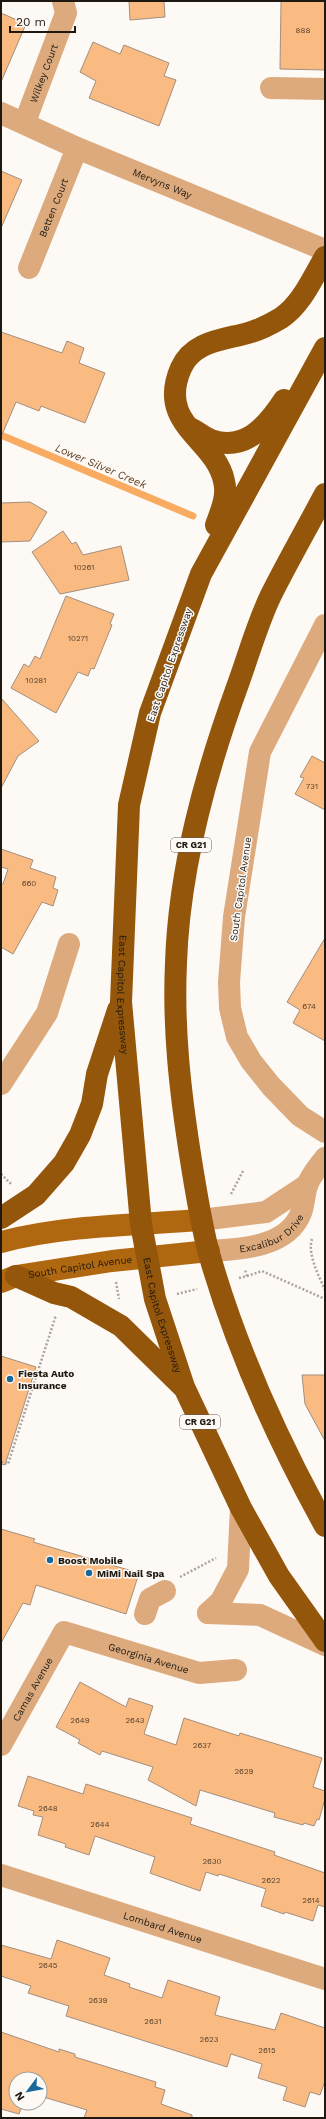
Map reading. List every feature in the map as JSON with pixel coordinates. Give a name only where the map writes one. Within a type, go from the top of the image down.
[{"type":"highway","points":[[201,574],[225,498],[225,482],[220,470],[185,424],[177,407],[175,395],[176,382],[181,367],[190,354],[208,343],[249,333],[282,317],[295,307],[325,257]]},
{"type":"highway","points":[[185,424],[210,439],[228,444],[256,434],[276,411],[325,342]]},
{"type":"highway","name":"East Capitol Expressway","points":[[325,348],[201,574],[150,713],[129,805],[121,1002],[141,1224],[155,1299],[184,1387],[241,1508],[279,1576],[325,1641]]},
{"type":"highway","name":"CR G21","points":[[325,494],[270,597],[228,712],[198,808],[182,896],[176,962],[176,1043],[180,1091],[201,1220],[209,1251],[249,1369],[300,1481],[325,1526]]},
{"type":"highway","points":[[1,1218],[36,1196],[64,1163],[80,1135],[92,1104],[97,1074],[121,1002]]},
{"type":"highway","points":[[8,1279],[71,1297],[121,1326],[184,1387]]},
{"type":"main road","points":[[1,1242],[28,1235],[201,1220]]},
{"type":"main road","name":"South Capitol Avenue","points":[[8,1279],[148,1257],[209,1251]]},
{"type":"street","name":"Wilkey Court","points":[[25,122],[66,13],[63,1]]},
{"type":"street","points":[[271,88],[325,89]]},
{"type":"street","name":"Mervyns Way","points":[[1,113],[25,122],[78,148],[325,250]]},
{"type":"street","name":"Betten Court","points":[[29,268],[78,148]]},
{"type":"street","name":"South Capitol Avenue","points":[[325,625],[260,752],[234,917],[229,982],[230,1008],[237,1036],[251,1061],[271,1086],[300,1116],[325,1132]]},
{"type":"street","points":[[1,1084],[47,1013],[69,944]]},
{"type":"street","name":"Excalibur Drive","points":[[209,1251],[238,1249],[269,1242],[289,1231],[301,1214],[307,1185],[325,1158]]},
{"type":"street","name":"Excalibur Drive","points":[[201,1220],[266,1212],[307,1185]]},
{"type":"street","points":[[241,1508],[238,1569],[221,1601],[208,1613],[260,1614],[325,1645]]},
{"type":"street","points":[[145,1614],[150,1599],[165,1592]]},
{"type":"street","name":"Georginia Avenue","points":[[64,1632],[199,1673],[236,1670]]},
{"type":"street","name":"Camas Avenue","points":[[1,1745],[64,1632]]},
{"type":"street","name":"Lombard Avenue","points":[[1,1875],[325,1979]]},
{"type":"path","points":[[1,1174],[18,1190]]},
{"type":"path","points":[[314,1234],[310,1246],[318,1275],[325,1290]]},
{"type":"path","points":[[247,1276],[262,1271],[325,1299]]},
{"type":"path","points":[[1,1462],[8,1464],[57,1313]]},
{"type":"path","points":[[165,1592],[173,1580],[218,1557]]},
{"type":"building","points":[[129,1],[164,1],[165,17],[130,20]]},
{"type":"building","points":[[281,1],[325,1],[325,70],[280,69]]},
{"type":"building","points":[[1,13],[26,24],[1,82]]},
{"type":"building","points":[[93,42],[120,54],[124,45],[169,63],[164,76],[176,80],[159,126],[89,98],[96,81],[80,72]]},
{"type":"building","points":[[1,171],[22,180],[1,228]]},
{"type":"building","points":[[1,332],[62,353],[67,341],[84,348],[79,363],[105,373],[85,423],[41,406],[39,411],[16,402],[1,437]]},
{"type":"building","points":[[30,502],[47,512],[30,541],[1,542],[1,503]]},
{"type":"building","points":[[63,531],[72,544],[76,542],[83,555],[121,546],[129,580],[60,594],[32,552]]},
{"type":"building","points":[[66,596],[114,614],[110,624],[112,625],[94,669],[91,668],[88,676],[78,672],[56,713],[11,688],[24,664],[29,667],[35,656],[40,659]]},
{"type":"building","points":[[1,698],[39,741],[18,756],[1,788]]},
{"type":"building","points":[[312,756],[325,763],[325,810],[295,794],[304,778],[300,777]]},
{"type":"building","points":[[1,849],[33,860],[30,868],[56,877],[53,888],[58,890],[53,906],[42,902],[13,954],[1,947],[1,884],[3,884],[8,869],[1,867]]},
{"type":"building","points":[[325,938],[325,1041],[293,1023],[300,1010],[287,1002]]},
{"type":"building","points":[[1,1356],[36,1367],[5,1465],[1,1464]]},
{"type":"building","points":[[302,1375],[325,1375],[325,1441],[305,1404]]},
{"type":"building","points":[[1,1529],[35,1539],[33,1542],[139,1573],[126,1614],[36,1585],[30,1605],[23,1603],[1,1643]]},
{"type":"building","points":[[80,1682],[126,1707],[129,1698],[153,1706],[144,1734],[176,1745],[184,1718],[239,1736],[240,1733],[322,1758],[313,1787],[325,1791],[325,1799],[319,1820],[317,1819],[314,1826],[304,1823],[303,1825],[274,1817],[275,1813],[200,1790],[196,1806],[148,1780],[153,1767],[102,1751],[100,1755],[78,1743],[80,1740],[56,1727]]},
{"type":"building","points":[[28,1776],[83,1794],[86,1784],[192,1818],[190,1824],[275,1852],[274,1855],[325,1873],[325,1907],[318,1905],[313,1921],[285,1912],[284,1914],[261,1906],[266,1889],[219,1874],[218,1876],[206,1872],[200,1891],[150,1873],[155,1857],[95,1836],[89,1855],[65,1847],[66,1844],[38,1835],[43,1817],[33,1815],[34,1811],[18,1806]]},
{"type":"building","points":[[57,1940],[110,1958],[104,1975],[130,1984],[129,1987],[162,1998],[168,1980],[220,1997],[215,2015],[275,2030],[281,2013],[325,2028],[325,2081],[320,2095],[310,2092],[305,2107],[283,2100],[287,2087],[258,2078],[262,2064],[231,2054],[227,2067],[66,2016],[69,2006],[28,1993],[31,1986],[1,1976],[1,1945],[51,1959]]},
{"type":"building","points":[[1,2032],[59,2052],[59,2049],[75,2054],[75,2057],[156,2082],[155,2087],[165,2090],[161,2104],[192,2115],[192,2118],[84,2118],[87,2110],[48,2098],[48,2071],[8,2071],[8,2111],[1,2109]]},
{"type":"building","points":[[8,2111],[20,2111],[19,2114]]},
{"type":"waterway","name":"Lower Silver Creek","points":[[1,435],[193,516]]},
{"type":"place","name":"Fiesta Auto Insurance","points":[[10,1379]]},
{"type":"place","name":"Boost Mobile","points":[[50,1560]]},
{"type":"place","name":"MiMi Nail Spa","points":[[89,1573]]}]
